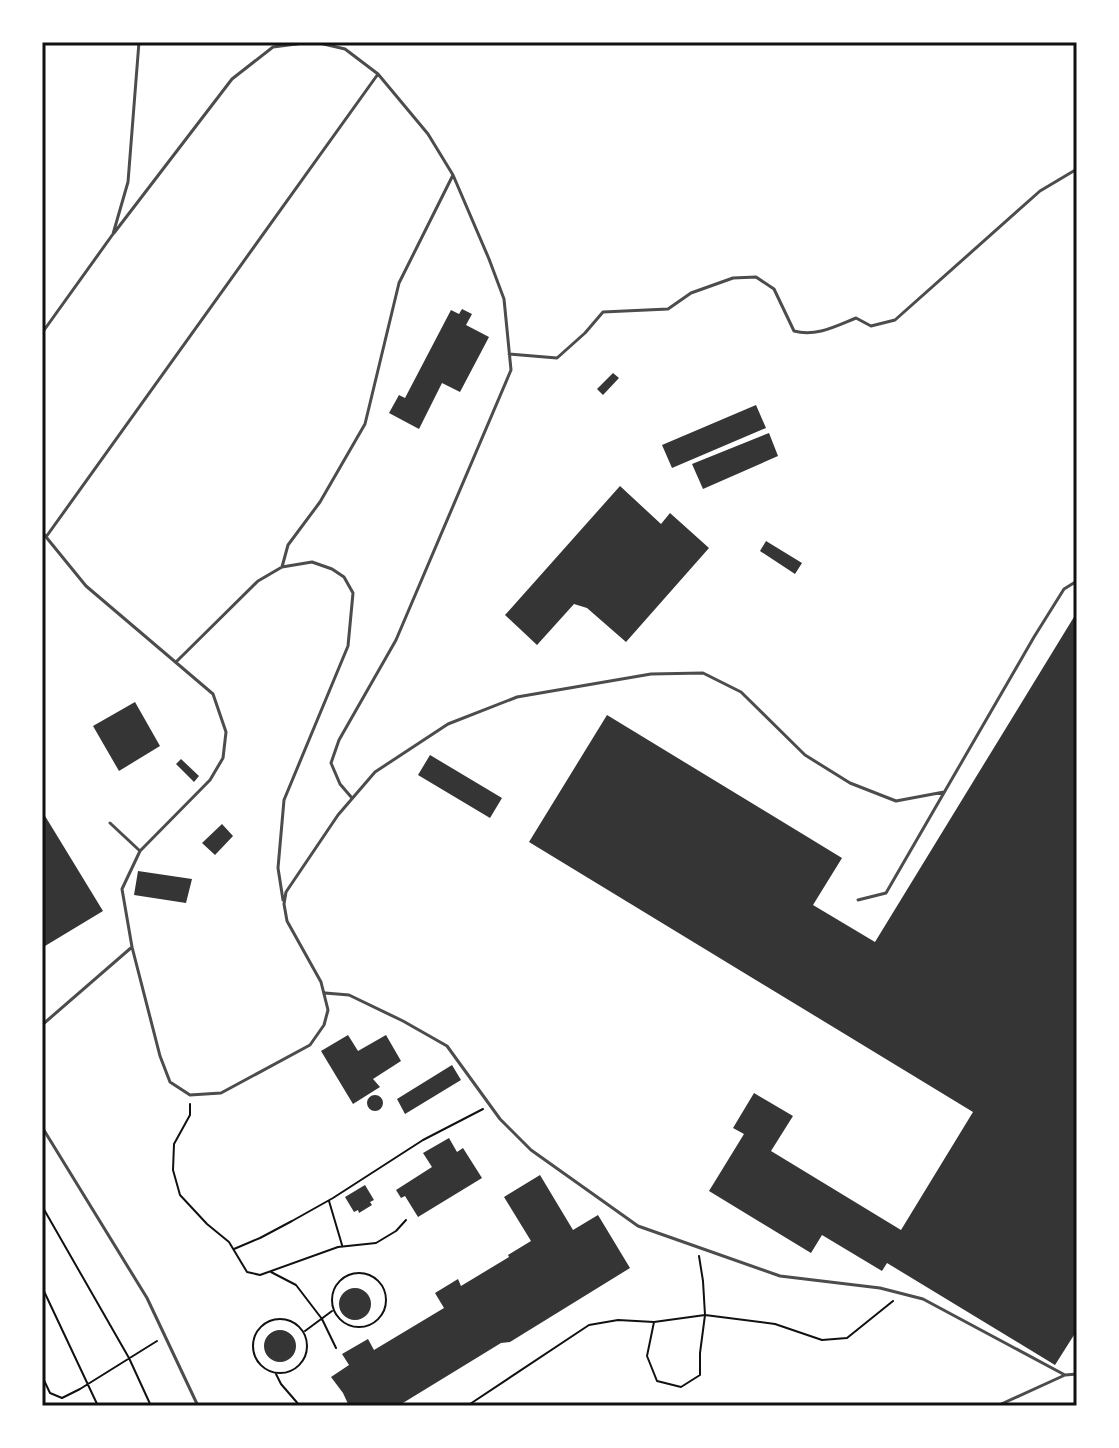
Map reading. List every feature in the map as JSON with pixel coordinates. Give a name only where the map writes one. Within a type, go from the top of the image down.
[{"type":"lane","points":[[113,234],[128,182],[139,42]]},
{"type":"lane","points":[[42,333],[113,234],[232,79],[273,47],[313,42],[345,49],[378,74],[428,134],[453,175],[504,299],[511,370],[396,640],[339,740],[331,763],[340,784],[352,798]]},
{"type":"lane","points":[[345,49],[347,42]]},
{"type":"lane","points":[[46,537],[378,74]]},
{"type":"lane","points":[[509,354],[557,358],[603,312],[668,309],[691,293],[733,278],[756,277],[774,289],[794,331],[806,334],[856,318],[871,326],[895,320],[1040,191],[1077,169]]},
{"type":"lane","points":[[282,567],[288,545],[320,502],[365,424],[399,283],[453,175]]},
{"type":"lane","points":[[42,532],[86,586],[213,694],[226,732],[223,758],[210,780],[140,851],[122,889],[132,947],[160,1056],[170,1082],[190,1095],[221,1093],[310,1045],[324,1025],[328,1010],[321,982],[287,921],[278,868],[284,800],[348,646],[353,593],[344,577],[322,565],[312,562],[282,567],[258,581],[176,662]]},
{"type":"lane","points":[[858,900],[886,893],[1049,613],[1064,589],[1077,581]]},
{"type":"lane","points":[[284,904],[286,892],[338,815],[375,772],[448,724],[517,697],[651,674],[703,673],[741,692],[805,755],[850,783],[896,801],[944,792]]},
{"type":"lane","points":[[110,823],[140,851]]},
{"type":"lane","points":[[42,1025],[132,947]]},
{"type":"lane","points":[[324,993],[349,995],[447,1046],[500,1119],[531,1150],[638,1226],[780,1276],[880,1288],[923,1299],[1065,1375]]},
{"type":"lane","points":[[42,1127],[147,1298],[198,1406]]},
{"type":"lane","points":[[997,1406],[1065,1375],[1077,1374]]},
{"type":"path","points":[[190,1095],[190,1115],[174,1144],[173,1170],[180,1195],[229,1242],[247,1272],[260,1275],[342,1247],[376,1243],[396,1231],[406,1220]]},
{"type":"path","points":[[233,1249],[260,1238],[328,1200],[423,1140],[490,1106]]},
{"type":"path","points":[[328,1200],[342,1247]]},
{"type":"path","points":[[42,1206],[129,1358],[151,1406]]},
{"type":"path","points":[[654,1322],[647,1356],[657,1381],[681,1387],[700,1375],[705,1315],[697,1248]]},
{"type":"path","points":[[270,1271],[296,1285],[322,1319],[336,1348]]},
{"type":"path","points":[[351,1273],[369,1274],[383,1285],[386,1294],[384,1312],[379,1319],[363,1327],[345,1324],[333,1310],[332,1292],[343,1277],[351,1273]]},
{"type":"path","points":[[42,1287],[98,1406]]},
{"type":"path","points":[[467,1406],[589,1325],[618,1320],[654,1322],[705,1315],[775,1324],[822,1340],[847,1338],[902,1293]]},
{"type":"path","points":[[304,1332],[333,1310]]},
{"type":"path","points":[[282,1318],[298,1325],[304,1332],[308,1349],[300,1365],[284,1373],[275,1373],[259,1364],[253,1347],[254,1338],[258,1330],[273,1319],[282,1318]]},
{"type":"path","points":[[42,1376],[50,1393],[62,1398],[165,1336]]},
{"type":"path","points":[[275,1373],[300,1406]]},
{"type":"building","points":[[462,309],[472,314],[466,325],[489,337],[460,392],[442,383],[419,429],[389,413],[399,395],[405,398],[451,310],[459,314]]},
{"type":"building","points":[[613,373],[619,378],[603,395],[597,389]]},
{"type":"building","points":[[756,405],[766,428],[672,468],[662,445]]},
{"type":"building","points":[[769,433],[778,456],[703,489],[692,464]]},
{"type":"building","points":[[620,486],[661,524],[670,513],[709,548],[626,642],[587,608],[574,604],[537,645],[505,615]]},
{"type":"building","points":[[766,541],[802,563],[795,574],[760,551]]},
{"type":"building","points":[[1077,612],[1077,1337],[1074,1335],[1055,1365],[887,1263],[882,1271],[822,1235],[811,1253],[709,1191],[744,1134],[733,1128],[754,1093],[793,1116],[771,1151],[901,1230],[973,1112],[529,842],[607,715],[842,858],[813,905],[875,942]]},
{"type":"building","points":[[135,702],[160,746],[119,771],[93,726]]},
{"type":"building","points":[[430,755],[502,798],[490,818],[418,775]]},
{"type":"building","points":[[181,759],[199,776],[194,782],[176,764]]},
{"type":"building","points":[[42,811],[103,911],[45,946],[42,942]]},
{"type":"building","points":[[222,824],[233,836],[215,855],[202,843]]},
{"type":"building","points":[[138,871],[192,879],[186,903],[134,895]]},
{"type":"building","points":[[348,1035],[358,1051],[386,1035],[401,1061],[373,1079],[380,1087],[353,1104],[321,1051]]},
{"type":"building","points":[[452,1065],[461,1080],[405,1114],[397,1099]]},
{"type":"building","points":[[372,1095],[378,1095],[383,1103],[381,1109],[372,1111],[367,1106],[367,1100]]},
{"type":"building","points":[[449,1138],[457,1152],[463,1148],[482,1178],[418,1217],[405,1196],[401,1198],[396,1190],[432,1167],[423,1153]]},
{"type":"building","points":[[540,1175],[573,1230],[598,1215],[630,1268],[398,1406],[349,1406],[331,1377],[349,1365],[342,1354],[368,1339],[374,1350],[444,1308],[435,1293],[458,1279],[461,1286],[531,1241],[504,1197]]},
{"type":"building","points":[[365,1185],[374,1200],[370,1202],[372,1205],[359,1213],[358,1210],[354,1212],[345,1197]]},
{"type":"building","points":[[355,1288],[367,1292],[371,1304],[367,1316],[355,1320],[343,1316],[339,1304],[343,1292]]},
{"type":"building","points":[[280,1330],[292,1334],[296,1346],[292,1358],[280,1362],[268,1358],[264,1346],[268,1334]]}]
